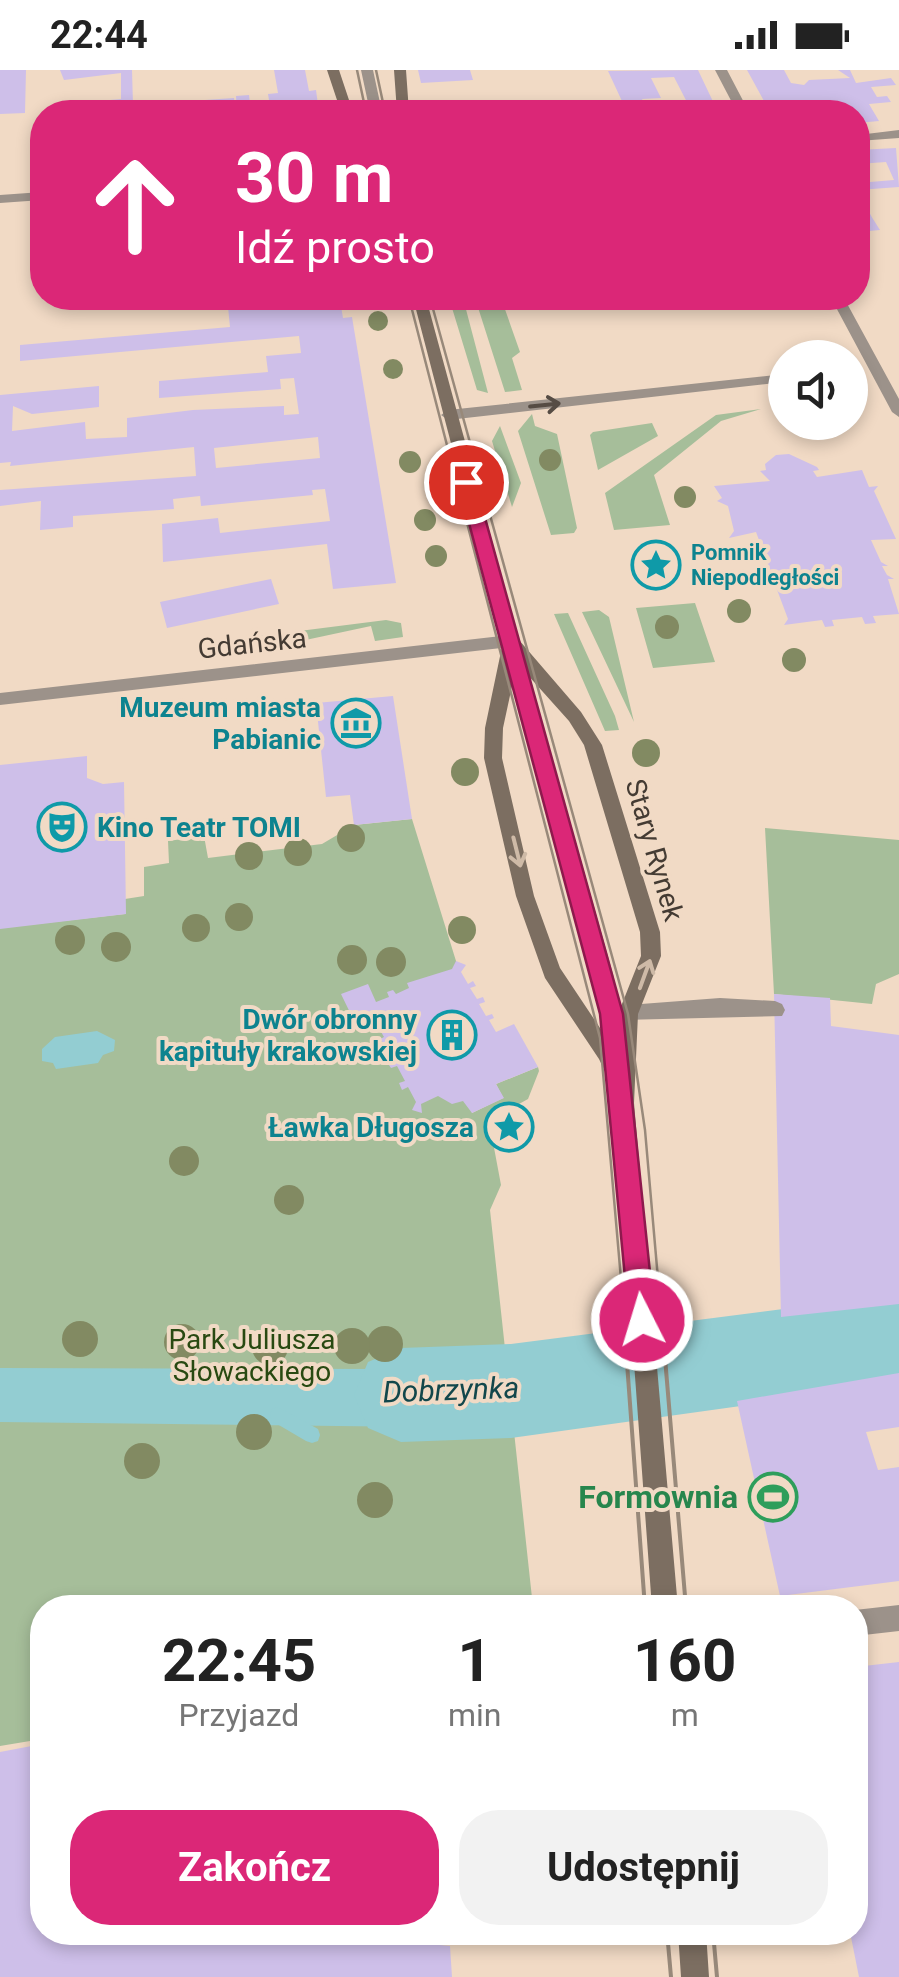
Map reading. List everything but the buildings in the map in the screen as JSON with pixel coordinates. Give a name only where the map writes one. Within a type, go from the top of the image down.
[{"type":"street","points":[[334,70],[343,100]]},
{"type":"street","points":[[367,70],[373,100]]},
{"type":"street","points":[[400,70],[401,100]]},
{"type":"street","points":[[721,70],[736,100]]},
{"type":"street","points":[[870,137],[899,134]]},
{"type":"street","points":[[0,200],[30,197]]},
{"type":"street","name":"Stary Rynek","points":[[422,310],[510,641],[526,664],[580,720],[593,745],[650,932],[651,956],[628,1014],[624,1103],[665,1595]]},
{"type":"street","points":[[842,310],[868,369],[899,412]]},
{"type":"street","points":[[448,416],[768,380]]},
{"type":"street","points":[[510,641],[603,974],[624,1103]]},
{"type":"street","name":"Stary Rynek","points":[[510,641],[507,678],[491,736],[494,758],[542,948],[566,996],[600,1038],[614,1067],[624,1103]]},
{"type":"street","name":"Gdańska","points":[[0,698],[510,641]]},
{"type":"street","points":[[628,1014],[720,1008],[775,1010]]},
{"type":"street","points":[[868,1622],[899,1618]]},
{"type":"street","points":[[693,1945],[695,1977]]},
{"type":"green space","points":[[453,310],[466,310],[488,393],[477,390]]},
{"type":"green space","points":[[479,310],[505,310],[520,352],[512,358],[522,390],[505,392]]},
{"type":"green space","points":[[761,409],[721,421],[654,475],[670,525],[614,530],[605,493],[716,415]]},
{"type":"green space","points":[[532,414],[535,426],[557,434],[577,528],[574,533],[551,535],[518,431]]},
{"type":"green space","points":[[652,423],[658,436],[598,470],[590,435],[593,432]]},
{"type":"green space","points":[[500,426],[521,483],[512,507],[492,441]]},
{"type":"green space","points":[[695,603],[715,662],[653,668],[636,608]]},
{"type":"green space","points":[[599,610],[609,617],[634,722],[582,612]]},
{"type":"green space","points":[[568,613],[619,730],[605,731],[554,614]]},
{"type":"green space","points":[[386,620],[401,623],[403,637],[375,641],[371,626],[254,651],[252,637]]},
{"type":"green space","name":"Park Juliusza Słowackiego","points":[[412,819],[456,961],[472,1113],[503,1098],[496,1084],[538,1067],[539,1071],[528,1099],[510,1109],[492,1137],[501,1185],[490,1210],[532,1595],[30,1595],[30,1741],[0,1746],[0,928],[125,914],[125,899],[144,896],[144,867],[169,863],[168,841],[204,836],[208,858],[322,844],[354,825]]},
{"type":"green space","points":[[765,828],[899,840],[899,974],[876,984],[872,1004],[774,994]]},
{"type":"water","points":[[97,1031],[115,1040],[114,1051],[103,1055],[98,1063],[56,1069],[53,1063],[42,1061],[42,1049],[55,1037]]},
{"type":"water","points":[[899,1324],[899,1355],[762,1373],[754,1342]]},
{"type":"water","points":[[506,1349],[514,1425],[0,1422],[0,1368],[397,1369]]},
{"type":"waterway","name":"Dobrzynka","points":[[401,1395],[511,1391],[899,1339]]},
{"type":"waterway","points":[[278,1415],[312,1435]]},
{"type":"tram line","points":[[357,70],[363,100]]},
{"type":"tram line","points":[[376,70],[382,100]]},
{"type":"tram line","points":[[412,310],[600,1038],[625,1325]]},
{"type":"tram line","points":[[433,310],[628,1014],[645,1130],[662,1325]]},
{"type":"tram line","points":[[624,1322],[644,1595]]},
{"type":"tram line","points":[[662,1322],[685,1595]]},
{"type":"tram line","points":[[668,1945],[671,1977]]},
{"type":"tram line","points":[[714,1945],[717,1977]]},
{"type":"place","name":"Pomnik Niepodległości","points":[[656,565]]},
{"type":"place","name":"Muzeum miasta Pabianic","points":[[356,723]]},
{"type":"place","name":"Kino Teatr TOMI","points":[[62,827]]},
{"type":"place","name":"Dwór obronny kapituły krakowskiej","points":[[452,1035]]},
{"type":"place","name":"Ławka Długosza","points":[[509,1127]]},
{"type":"place","name":"Formownia","points":[[773,1497]]},
{"type":"route","points":[[466,482],[612,1014],[642,1320]]}]
